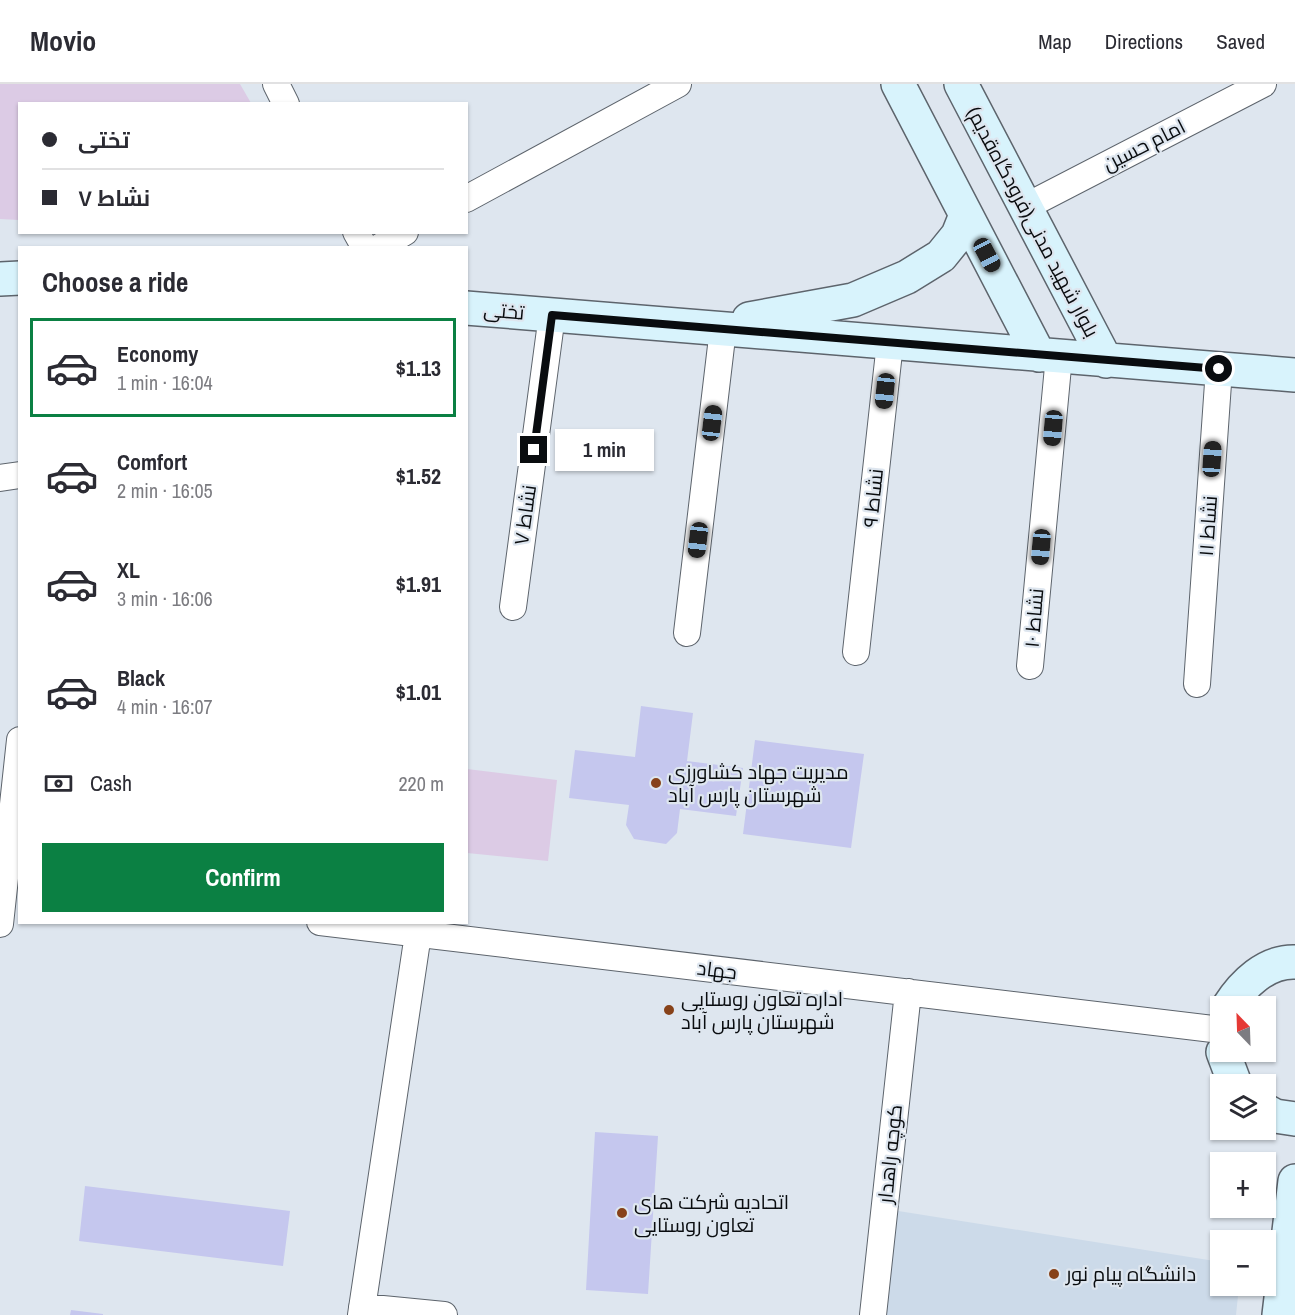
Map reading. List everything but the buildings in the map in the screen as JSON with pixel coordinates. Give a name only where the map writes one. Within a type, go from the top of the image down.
[{"type":"street","points":[[276,84],[285,102]]},
{"type":"street","points":[[468,198],[678,84]]},
{"type":"street","points":[[898,84],[966,215],[1049,355]]},
{"type":"street","name":"بلوار شهید مدنی(فرودگاه‌قدیم)","points":[[961,84],[1106,360]]},
{"type":"street","name":"امام حسین","points":[[1025,207],[1263,84]]},
{"type":"street","points":[[687,633],[713,328],[854,300],[907,277],[941,256],[958,235],[966,215]]},
{"type":"street","points":[[381,246],[402,234]]},
{"type":"street","points":[[0,279],[18,278]]},
{"type":"street","name":"تختی","points":[[468,308],[1295,375]]},
{"type":"street","name":"نشاط ۷","points":[[513,607],[552,315]]},
{"type":"street","name":"نشاط ۹","points":[[856,652],[890,343]]},
{"type":"street","name":"نشاط ۱۰","points":[[1030,666],[1049,355]]},
{"type":"street","name":"نشاط ۱۱","points":[[1197,684],[1219,369]]},
{"type":"street","points":[[0,478],[18,475]]},
{"type":"street","points":[[0,924],[8,885],[18,764]]},
{"type":"street","name":"جهاد","points":[[336,924],[1210,1029]]},
{"type":"street","points":[[418,934],[362,1311],[444,1315]]},
{"type":"street","points":[[1236,996],[1245,984],[1265,969],[1295,962]]},
{"type":"street","name":"کوچه راهدار","points":[[873,1315],[908,992]]},
{"type":"street","points":[[1276,1116],[1295,1119]]},
{"type":"street","points":[[1279,1315],[1290,1268],[1295,1181]]},
{"type":"shaded area","points":[[0,84],[240,84],[250,102],[18,102],[18,220],[0,219]]},
{"type":"shaded area","points":[[468,769],[557,780],[548,861],[468,853]]},
{"type":"shaded area","name":"دانشگاه پیام نور","points":[[892,1210],[1210,1260],[1210,1296],[1238,1296],[1236,1315],[882,1315]]},
{"type":"place","name":"مدیریت جهاد کشاورزی شهرستان پارس آباد","points":[[656,783]]},
{"type":"place","name":"اداره تعاون روستایی شهرستان پارس آباد","points":[[669,1010]]},
{"type":"place","name":"اتحادیه شرکت های تعاون روستایی","points":[[622,1213]]},
{"type":"place","name":"دانشگاه پیام نور","points":[[1054,1274]]},
{"type":"route","points":[[534,450],[552,315],[1219,369]]}]
